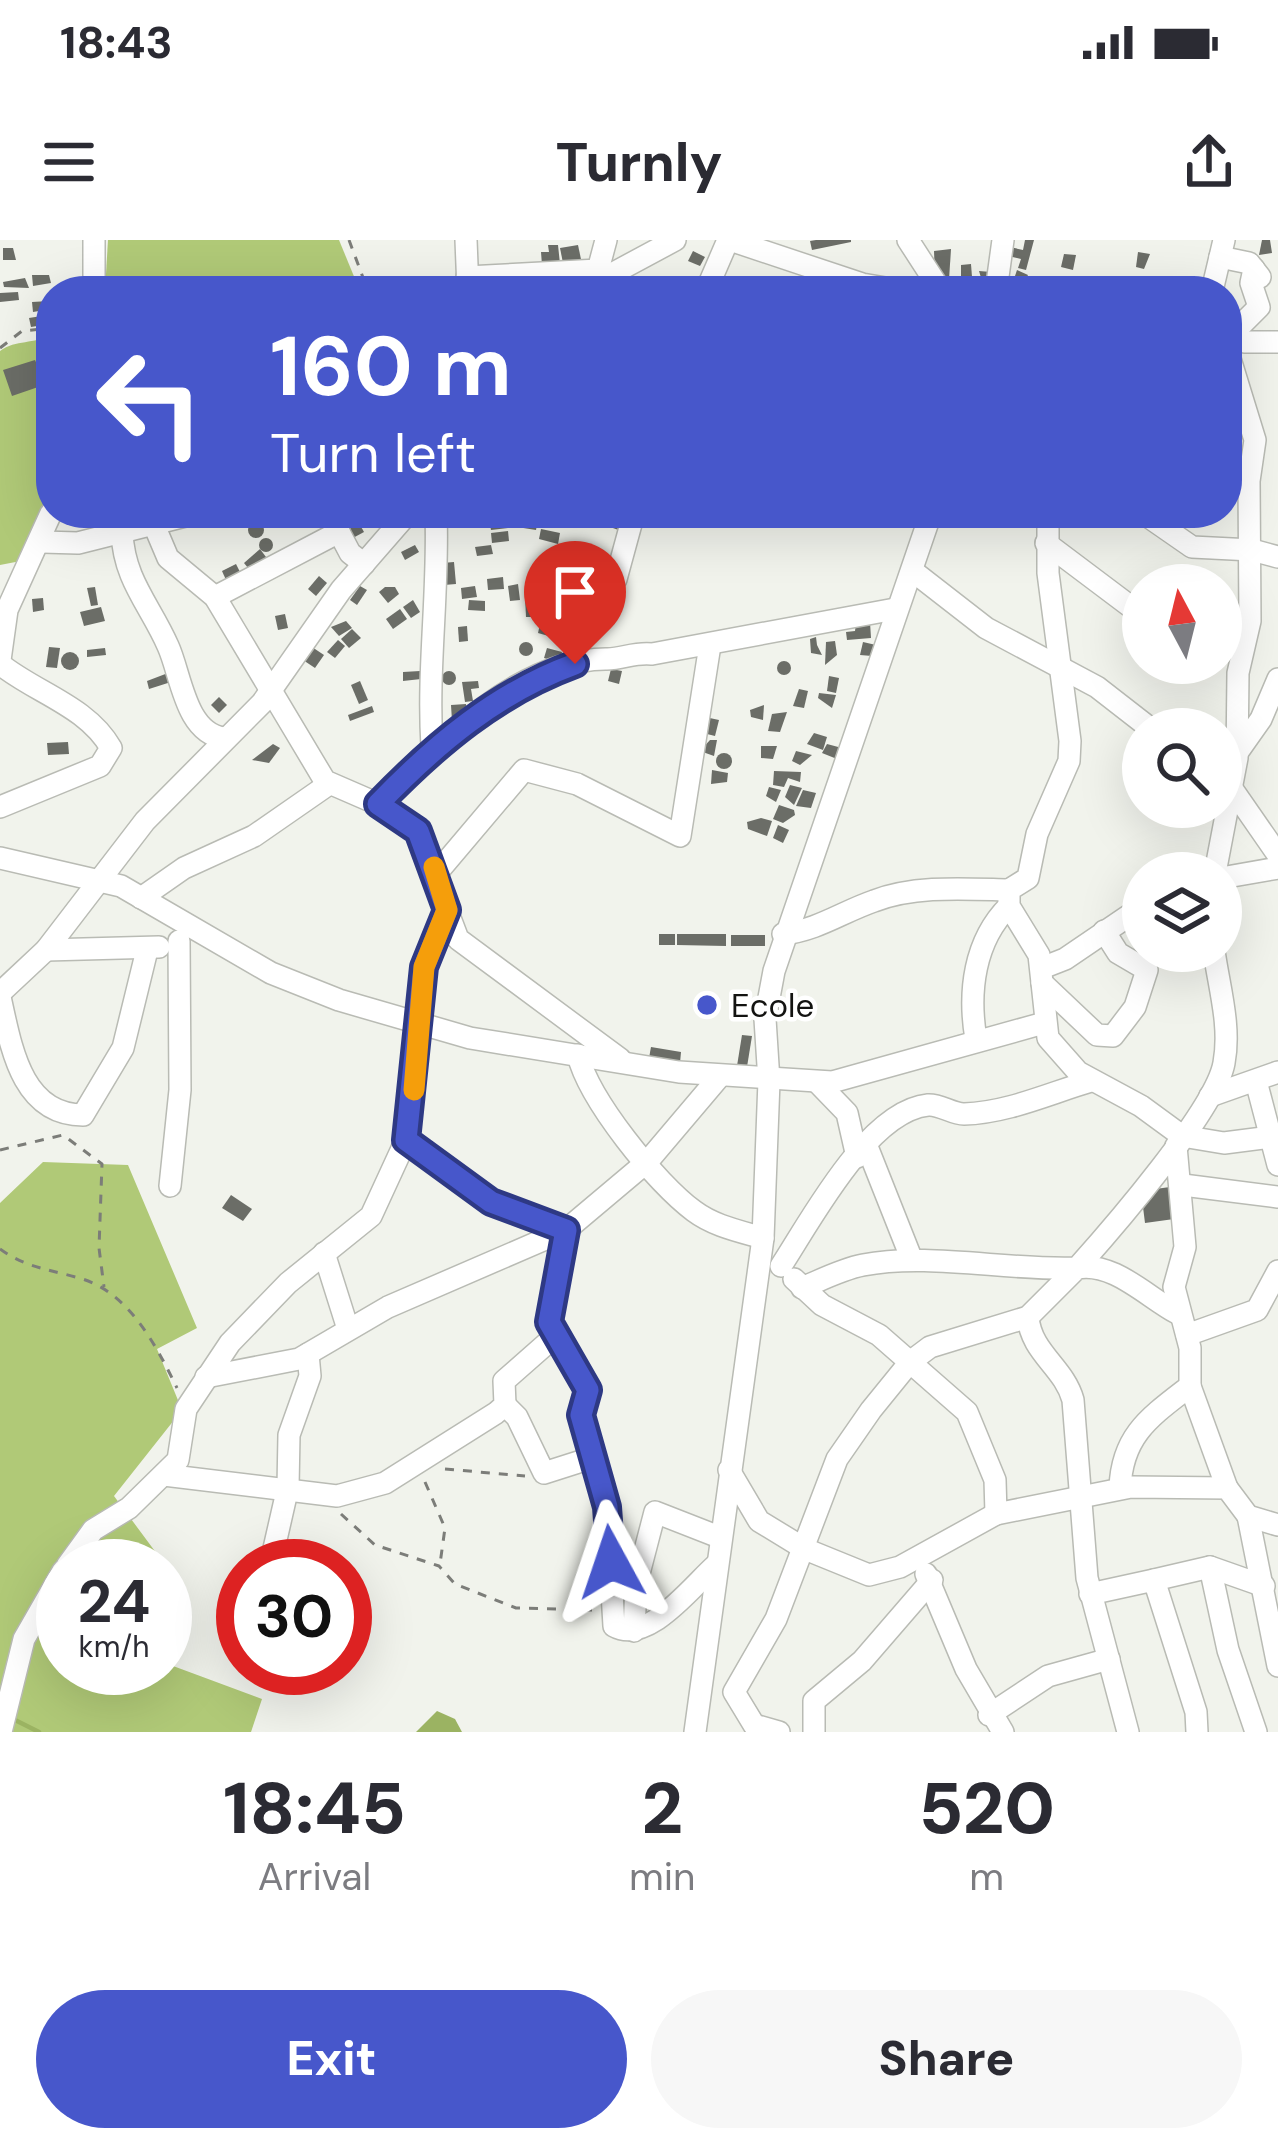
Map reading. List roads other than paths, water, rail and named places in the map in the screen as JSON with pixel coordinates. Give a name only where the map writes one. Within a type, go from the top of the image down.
[{"type":"street","points":[[94,240],[94,276]]},
{"type":"street","points":[[466,240],[467,276]]},
{"type":"street","points":[[596,276],[605,240]]},
{"type":"street","points":[[606,276],[675,240]]},
{"type":"street","points":[[713,276],[729,240],[838,276]]},
{"type":"street","points":[[908,240],[931,276]]},
{"type":"street","points":[[998,276],[1003,240]]},
{"type":"street","points":[[1222,249],[1254,269],[1271,290]]},
{"type":"street","points":[[1242,325],[1258,307],[1254,269]]},
{"type":"street","points":[[1242,341],[1278,342]]},
{"type":"street","points":[[1242,390],[1255,440],[1249,481],[1250,621],[1242,661]]},
{"type":"street","points":[[0,807],[100,766],[111,748],[69,705],[29,687],[0,662],[7,610],[46,528]]},
{"type":"street","points":[[42,542],[78,543],[142,528]]},
{"type":"street","points":[[155,528],[168,558],[215,597],[329,784],[378,804],[418,831],[452,929],[472,955],[564,1012],[621,1060]]},
{"type":"street","points":[[215,597],[324,528]]},
{"type":"street","points":[[337,528],[350,554],[364,564]]},
{"type":"street","points":[[147,950],[123,1048],[83,1115],[56,1112],[37,1099],[13,1050],[0,995],[46,950],[146,821],[178,794],[272,691],[395,528]]},
{"type":"street","points":[[432,747],[428,690],[439,594],[437,528]]},
{"type":"street","points":[[575,664],[585,617],[616,578],[630,528]]},
{"type":"street","points":[[696,1730],[762,1246],[769,1081],[765,1018],[783,934],[831,814],[895,610],[914,572],[927,528]]},
{"type":"street","points":[[976,1039],[971,999],[982,944],[1009,898],[1028,878],[1037,834],[1069,761],[1047,528]]},
{"type":"street","points":[[1164,528],[1192,548],[1252,550],[1278,557]]},
{"type":"street","points":[[122,533],[130,581],[170,650],[177,685],[205,731],[224,739]]},
{"type":"street","points":[[1046,543],[1122,600]]},
{"type":"street","points":[[914,572],[986,628],[1061,669],[1122,710]]},
{"type":"street","points":[[378,804],[432,747],[522,686],[592,656],[610,660],[630,651],[652,654],[895,610]]},
{"type":"street","points":[[436,874],[524,770],[577,784],[680,836],[710,644]]},
{"type":"street","points":[[1242,747],[1261,719],[1278,679]]},
{"type":"street","points":[[141,898],[184,868],[254,836],[329,784]]},
{"type":"street","points":[[1242,804],[1278,855]]},
{"type":"street","points":[[0,858],[104,880],[141,898],[189,938],[272,973],[419,1024],[578,1055],[720,1076],[818,1083],[844,1080],[1043,1023]]},
{"type":"street","points":[[1242,873],[1278,868]]},
{"type":"street","points":[[783,934],[808,931],[878,899],[909,892],[1009,898]]},
{"type":"street","points":[[1009,898],[1034,942],[1042,975],[1043,1023],[1059,1054],[1091,1081],[1141,1106],[1179,1141],[1224,1143],[1271,1137]]},
{"type":"street","points":[[86,1539],[129,1508],[178,1460],[187,1408],[230,1343],[324,1253],[371,1216],[406,1140],[424,967],[447,910]]},
{"type":"street","points":[[1042,975],[1122,919]]},
{"type":"street","points":[[1042,975],[1097,1035],[1113,1036],[1135,1007],[1147,970],[1118,953],[1104,931]]},
{"type":"street","points":[[46,950],[147,950],[189,938]]},
{"type":"street","points":[[170,1186],[189,938]]},
{"type":"street","points":[[696,1730],[734,1692],[776,1619],[837,1459],[910,1362],[950,1338],[1028,1317],[1078,1268],[1210,1096],[1224,1064],[1226,1039],[1217,972]]},
{"type":"street","points":[[578,1055],[590,1086],[648,1161],[704,1218],[762,1246],[822,1305],[865,1324],[967,1412],[995,1480],[996,1514]]},
{"type":"street","points":[[1210,1096],[1278,1072]]},
{"type":"street","points":[[206,1377],[308,1354],[416,1293],[566,1230],[648,1161],[720,1076]]},
{"type":"street","points":[[781,1267],[810,1214],[862,1151],[927,1105],[976,1112],[1091,1081]]},
{"type":"street","points":[[1256,1082],[1278,1165]]},
{"type":"street","points":[[818,1083],[847,1112],[913,1260]]},
{"type":"street","points":[[406,1140],[491,1202],[566,1230]]},
{"type":"street","points":[[1179,1141],[1185,1247],[1174,1287],[1177,1313],[1187,1335],[1190,1385],[1227,1488],[1248,1516],[1278,1666]]},
{"type":"street","points":[[1184,1185],[1278,1197]]},
{"type":"street","points":[[566,1230],[548,1313],[554,1337],[588,1390],[581,1415],[607,1507],[610,1610],[617,1630],[634,1630],[655,1621],[716,1565]]},
{"type":"street","points":[[324,1253],[349,1329]]},
{"type":"street","points":[[802,1288],[854,1267],[913,1260],[982,1268],[1078,1268],[1110,1271],[1177,1313]]},
{"type":"street","points":[[1187,1335],[1257,1310],[1278,1271]]},
{"type":"street","points":[[1028,1317],[1033,1340],[1069,1384],[1090,1594],[1129,1732]]},
{"type":"street","points":[[554,1337],[504,1381],[505,1405],[518,1417],[544,1473],[592,1458]]},
{"type":"street","points":[[276,1539],[289,1487],[288,1440],[307,1392],[308,1354]]},
{"type":"street","points":[[1120,1488],[1122,1458],[1132,1436],[1190,1385]]},
{"type":"street","points":[[164,1474],[289,1487],[324,1496],[385,1483],[505,1405]]},
{"type":"street","points":[[729,1469],[758,1521],[805,1549],[869,1575],[913,1560],[996,1514],[1120,1488],[1227,1488]]},
{"type":"street","points":[[634,1630],[636,1586],[656,1512],[719,1538]]},
{"type":"street","points":[[1248,1516],[1278,1525]]},
{"type":"street","points":[[913,1560],[932,1580],[959,1656],[996,1724],[1048,1676],[1109,1659]]},
{"type":"street","points":[[1090,1594],[1210,1568],[1264,1586]]},
{"type":"street","points":[[1210,1568],[1228,1650],[1256,1732]]},
{"type":"street","points":[[814,1732],[816,1699],[862,1661],[932,1580]]},
{"type":"street","points":[[1154,1580],[1196,1712],[1197,1732]]},
{"type":"street","points":[[1,1732],[24,1639],[36,1618]]},
{"type":"street","points":[[734,1692],[754,1725],[779,1732]]},
{"type":"waterway","points":[[11,1718],[39,1732]]},
{"type":"place","name":"Ecole","points":[[707,1005]]}]
